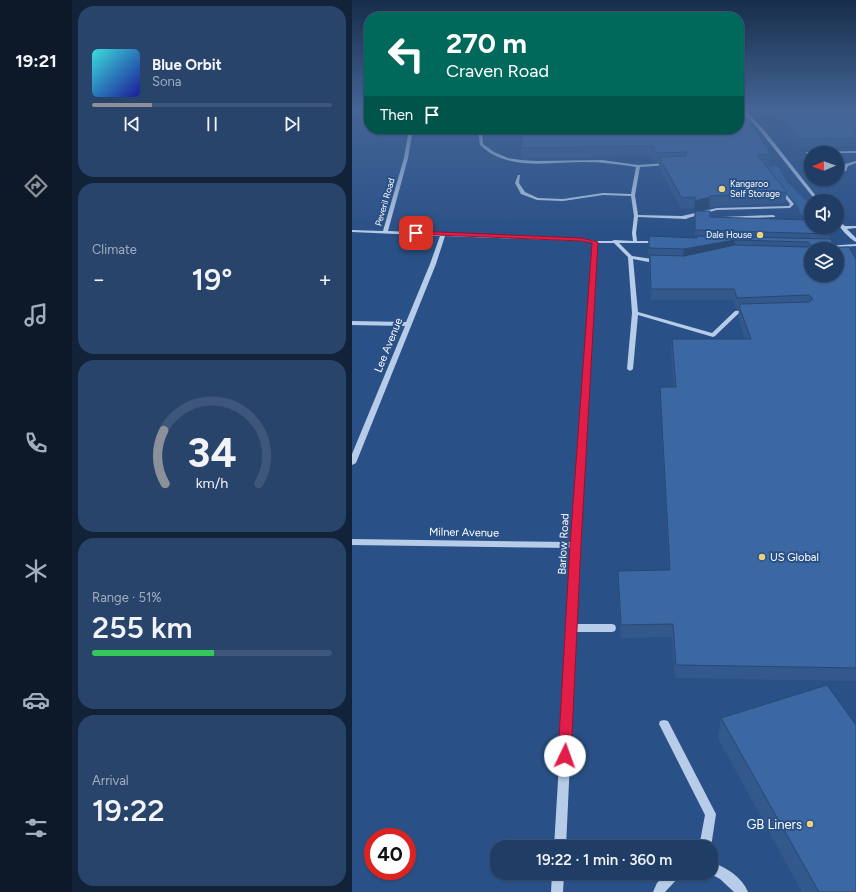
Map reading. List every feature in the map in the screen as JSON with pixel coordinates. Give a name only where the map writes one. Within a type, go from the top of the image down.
[{"type":"street","name":"Peveril Road","points":[[385,232],[407,151]]},
{"type":"street","points":[[488,151],[498,156],[519,162],[597,160],[638,166],[673,164]]},
{"type":"street","points":[[777,151],[812,194]]},
{"type":"street","points":[[844,152],[856,152]]},
{"type":"street","points":[[845,170],[846,165],[856,162]]},
{"type":"street","points":[[635,241],[634,233],[636,216],[633,195],[638,166]]},
{"type":"street","points":[[519,176],[517,184],[523,193],[537,199],[563,200],[603,194],[633,195]]},
{"type":"street","points":[[682,218],[717,209],[790,207],[792,204],[777,186]]},
{"type":"street","points":[[636,216],[704,219]]},
{"type":"street","points":[[719,218],[773,216]]},
{"type":"street","points":[[844,228],[856,227]]},
{"type":"street","points":[[844,229],[856,241]]},
{"type":"street","points":[[352,231],[581,240],[595,242],[666,242]]},
{"type":"street","name":"Lee Avenue","points":[[352,464],[433,264],[443,234]]},
{"type":"street","points":[[614,241],[630,257],[651,262],[664,262]]},
{"type":"street","name":"Barlow Road","points":[[560,840],[571,628],[595,242]]},
{"type":"street","points":[[844,246],[856,245]]},
{"type":"street","points":[[630,257],[635,313],[630,369]]},
{"type":"street","points":[[635,313],[713,335],[737,312],[753,312]]},
{"type":"street","points":[[352,323],[409,324]]},
{"type":"street","name":"Milner Avenue","points":[[352,542],[576,545]]},
{"type":"street","points":[[571,628],[612,628]]},
{"type":"street","points":[[664,724],[711,814],[706,840]]},
{"type":"street","points":[[718,871],[732,879],[742,892]]},
{"type":"street","points":[[557,892],[558,880]]},
{"type":"street","points":[[659,892],[661,887],[667,880]]},
{"type":"shaded area","points":[[775,166],[779,167],[786,181],[804,199],[804,216],[800,213],[797,205],[771,174],[741,169]]},
{"type":"building","points":[[655,151],[769,151],[771,154],[757,155],[787,192],[710,196],[695,201],[695,197],[682,198],[659,157],[686,156],[687,152],[656,153]]},
{"type":"building","points":[[695,211],[710,211],[710,217],[804,220],[804,233],[695,230]]},
{"type":"building","name":"US Global","points":[[649,236],[697,238],[696,236],[831,239],[832,242],[735,240],[684,249],[649,248]]},
{"type":"building","name":"US Global","points":[[735,245],[804,247],[804,282],[844,282],[844,247],[849,247],[856,259],[856,668],[676,665],[673,624],[621,625],[618,571],[670,570],[660,387],[676,387],[672,339],[751,339],[739,306],[741,304],[809,302],[813,299],[809,295],[737,298],[734,289],[651,289],[650,255],[684,256]]},
{"type":"building","name":"GB Liners","points":[[827,685],[856,725],[856,892],[819,892],[721,718]]},
{"type":"place","name":"Kangaroo Self Storage","points":[[722,189]]},
{"type":"place","name":"Dale House","points":[[760,235]]},
{"type":"place","name":"US Global","points":[[762,557]]},
{"type":"place","name":"GB Liners","points":[[810,824]]},
{"type":"route","points":[[416,233],[581,240],[595,242],[571,628],[565,756]]}]
